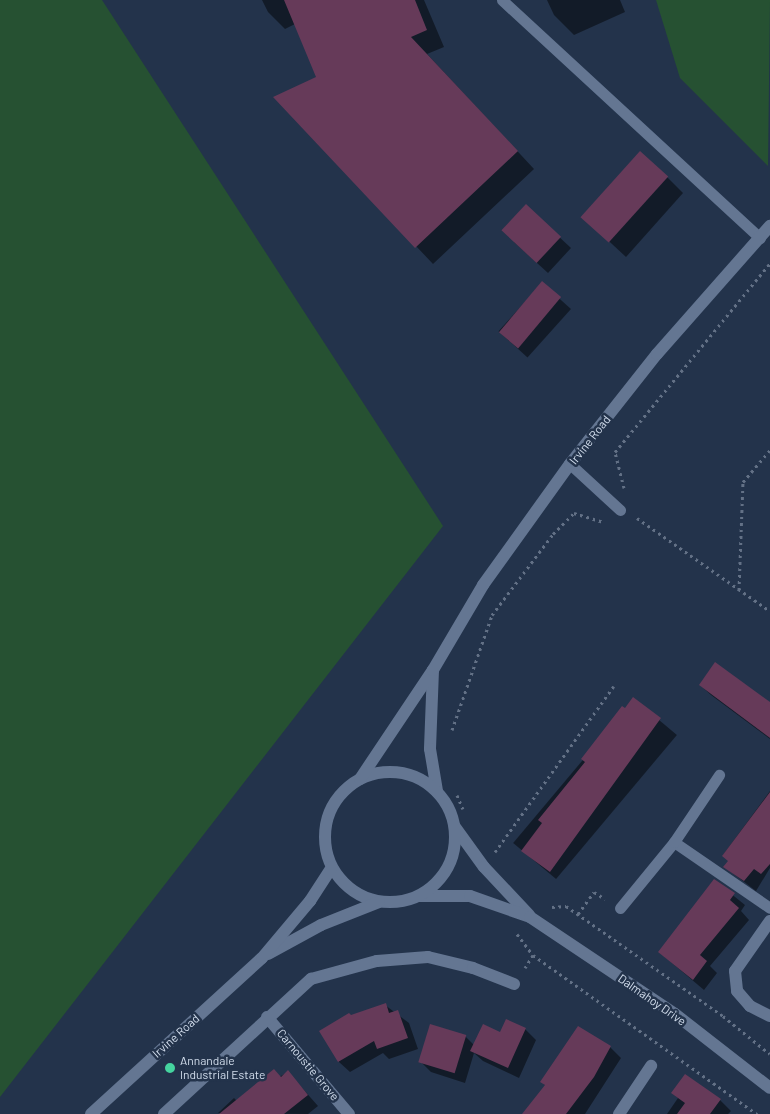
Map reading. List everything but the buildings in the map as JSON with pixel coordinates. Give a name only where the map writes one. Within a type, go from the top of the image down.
[{"type":"main road","name":"Irvine Road","points":[[360,779],[433,670],[483,585],[570,464],[657,354],[770,226]]},
{"type":"main road","points":[[433,670],[430,749],[437,791]]},
{"type":"main road","points":[[419,896],[436,884],[448,868],[455,848],[455,827],[449,807],[437,791],[420,779],[400,772],[380,773],[360,779],[344,791],[332,808],[325,827],[326,848],[332,868],[344,884],[361,896],[379,902],[393,903],[419,896],[470,896],[530,917]]},
{"type":"main road","points":[[455,827],[484,867],[530,917]]},
{"type":"main road","points":[[262,958],[310,901],[332,868]]},
{"type":"main road","points":[[262,958],[322,926],[379,902]]},
{"type":"main road","name":"Dalmahoy Drive","points":[[530,917],[675,1014],[770,1088]]},
{"type":"main road","points":[[770,921],[735,972],[737,991],[750,1006],[770,1016]]},
{"type":"main road","name":"Carnoustie Grove","points":[[164,1114],[267,1017],[311,979],[376,961],[428,957],[472,968],[514,984]]},
{"type":"main road","name":"Irvine Road","points":[[91,1114],[262,958]]},
{"type":"main road","name":"Carnoustie Grove","points":[[267,1017],[349,1114]]},
{"type":"main road","points":[[620,1114],[651,1066]]},
{"type":"lane","points":[[502,0],[760,238]]},
{"type":"lane","points":[[570,464],[620,510]]},
{"type":"lane","points":[[620,908],[674,842],[719,775]]},
{"type":"lane","points":[[674,842],[770,908]]},
{"type":"path","points":[[451,731],[492,615],[553,534],[574,513],[614,525],[623,517],[620,510],[626,494],[616,452],[770,262]]},
{"type":"path","points":[[739,590],[743,482],[770,450]]},
{"type":"path","points":[[620,510],[638,518],[770,611]]},
{"type":"path","points":[[487,848],[492,856],[614,686]]},
{"type":"path","points":[[456,790],[458,799],[467,816]]},
{"type":"path","points":[[578,914],[594,892],[620,908]]},
{"type":"path","points":[[549,908],[566,906],[723,1016],[770,1054]]},
{"type":"path","points":[[508,929],[516,932],[533,955],[757,1114]]},
{"type":"path","points":[[514,984],[533,955]]},
{"type":"green space","points":[[0,0],[102,0],[443,526],[0,1097]]},
{"type":"green space","points":[[656,0],[770,0],[768,166],[680,78]]},
{"type":"place","name":"Annandale Industrial Estate","points":[[170,1068]]}]
